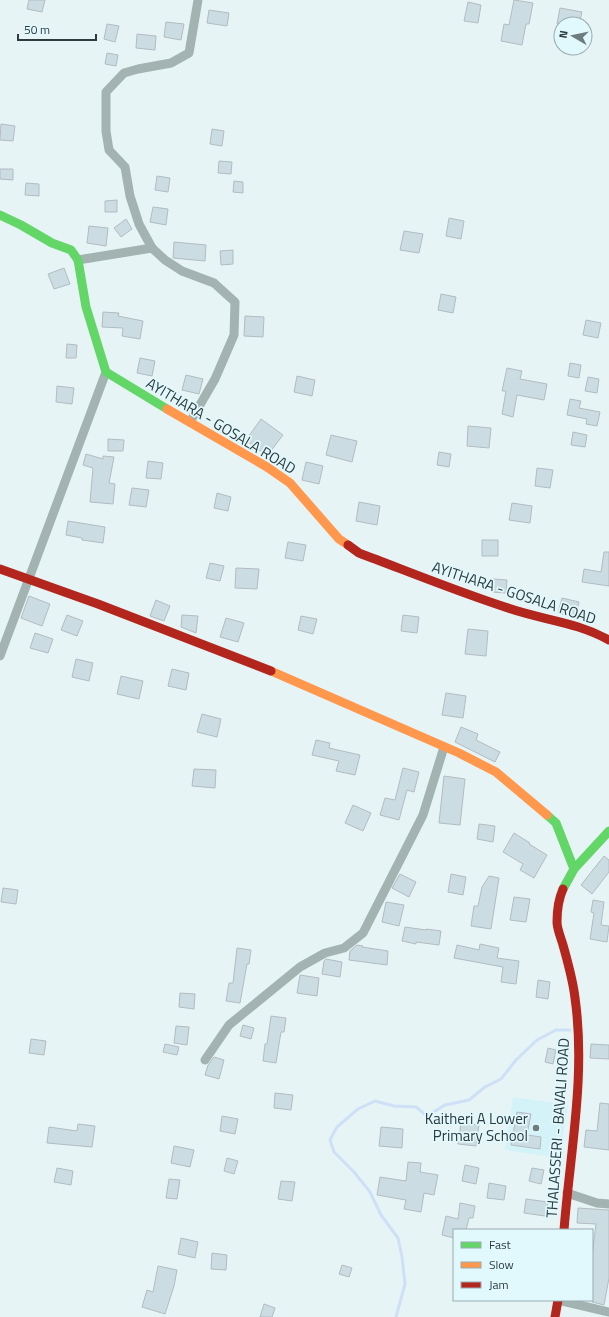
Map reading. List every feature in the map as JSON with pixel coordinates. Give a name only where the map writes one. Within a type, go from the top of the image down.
[{"type":"main road","points":[[0,215],[21,224],[52,242],[71,250],[78,260],[86,307],[102,365],[106,372]]},
{"type":"main road","name":"AYITHARA - GOSALA ROAD","points":[[106,372],[267,467],[290,483],[339,539],[359,553],[506,608],[567,623],[592,631],[609,640]]},
{"type":"main road","points":[[0,569],[98,604],[274,672],[444,747],[496,772],[556,823],[574,869]]},
{"type":"main road","name":"THALASSERI - BAVALI ROAD","points":[[564,1229],[574,1138],[579,1066],[579,1023],[573,981],[557,922],[560,895],[574,869],[609,832]]},
{"type":"main road","points":[[555,1317],[558,1301]]},
{"type":"street","points":[[190,422],[215,379],[234,335],[235,302],[214,283],[182,271],[165,260],[152,248],[139,224],[130,196],[125,167],[109,150],[106,131],[106,92],[124,73],[171,63],[188,53],[198,0]]},
{"type":"street","points":[[78,260],[152,248]]},
{"type":"street","points":[[0,656],[106,372]]},
{"type":"street","points":[[205,1060],[229,1025],[300,967],[325,953],[344,948],[363,933],[423,815],[444,747]]},
{"type":"street","points":[[567,1193],[597,1203],[609,1204]]},
{"type":"street","points":[[562,1301],[609,1312]]},
{"type":"shaded area","name":"Kaitheri A Lower Primary School","points":[[513,1097],[568,1105],[559,1158],[505,1150]]},
{"type":"building","points":[[29,0],[45,0],[42,12],[27,9]]},
{"type":"building","points":[[514,0],[533,3],[529,24],[526,24],[522,45],[501,41],[504,24],[509,25]]},
{"type":"building","points":[[468,2],[481,5],[478,23],[464,21]]},
{"type":"building","points":[[560,8],[582,12],[581,16],[558,16]]},
{"type":"building","points":[[209,10],[229,13],[227,26],[207,23]]},
{"type":"building","points":[[166,22],[184,24],[181,40],[164,37]]},
{"type":"building","points":[[107,24],[119,26],[115,42],[104,39]]},
{"type":"building","points":[[137,34],[156,36],[155,50],[136,48]]},
{"type":"building","points":[[107,53],[118,55],[116,66],[105,64]]},
{"type":"building","points":[[1,124],[15,126],[13,141],[0,140]]},
{"type":"building","points":[[212,129],[224,131],[222,146],[210,144]]},
{"type":"building","points":[[219,161],[232,162],[231,174],[218,173]]},
{"type":"building","points":[[0,169],[13,169],[13,180],[0,179]]},
{"type":"building","points":[[157,176],[170,178],[168,192],[155,190]]},
{"type":"building","points":[[234,181],[243,182],[243,193],[233,192]]},
{"type":"building","points":[[26,183],[39,184],[39,196],[25,195]]},
{"type":"building","points":[[117,200],[117,212],[105,212],[105,201]]},
{"type":"building","points":[[153,207],[168,209],[166,225],[150,222]]},
{"type":"building","points":[[449,218],[464,221],[461,239],[446,236]]},
{"type":"building","points":[[126,219],[132,229],[121,237],[114,228]]},
{"type":"building","points":[[89,226],[108,228],[106,246],[87,243]]},
{"type":"building","points":[[404,231],[423,234],[419,253],[400,250]]},
{"type":"building","points":[[174,242],[206,245],[205,261],[173,258]]},
{"type":"building","points":[[233,250],[233,264],[221,265],[220,251]]},
{"type":"building","points":[[64,268],[70,284],[54,289],[48,274]]},
{"type":"building","points":[[441,294],[456,297],[453,313],[438,310]]},
{"type":"building","points":[[103,312],[119,313],[118,316],[143,321],[140,339],[122,336],[123,328],[102,327]]},
{"type":"building","points":[[245,316],[264,317],[263,337],[244,336]]},
{"type":"building","points":[[586,320],[601,323],[598,338],[583,335]]},
{"type":"building","points":[[67,344],[77,345],[76,358],[66,358]]},
{"type":"building","points":[[140,358],[155,361],[152,376],[137,373]]},
{"type":"building","points":[[570,363],[581,365],[579,378],[568,376]]},
{"type":"building","points":[[507,368],[522,371],[520,379],[547,384],[544,400],[517,395],[513,417],[502,414],[506,391],[502,391]]},
{"type":"building","points":[[186,375],[203,379],[199,394],[182,390]]},
{"type":"building","points":[[297,376],[315,380],[312,396],[294,392]]},
{"type":"building","points":[[588,377],[599,379],[597,393],[585,391]]},
{"type":"building","points":[[57,386],[74,388],[72,404],[56,402]]},
{"type":"building","points":[[570,399],[581,401],[579,408],[600,412],[597,426],[586,424],[587,419],[567,415]]},
{"type":"building","points":[[261,419],[283,435],[267,456],[246,440]]},
{"type":"building","points":[[468,426],[491,428],[489,448],[467,446]]},
{"type":"building","points":[[573,432],[587,435],[585,447],[571,445]]},
{"type":"building","points":[[331,435],[357,441],[352,462],[326,455]]},
{"type":"building","points":[[108,439],[124,440],[123,451],[108,451]]},
{"type":"building","points":[[439,452],[451,454],[449,467],[437,465]]},
{"type":"building","points":[[86,454],[103,459],[103,456],[114,457],[109,483],[115,484],[113,504],[90,502],[93,468],[83,465]]},
{"type":"building","points":[[148,461],[163,463],[161,479],[146,478]]},
{"type":"building","points":[[306,462],[323,466],[319,484],[302,480]]},
{"type":"building","points":[[537,468],[553,470],[550,488],[535,486]]},
{"type":"building","points":[[132,488],[149,490],[146,507],[129,505]]},
{"type":"building","points":[[217,493],[231,497],[228,511],[214,508]]},
{"type":"building","points":[[359,502],[380,506],[377,525],[356,521]]},
{"type":"building","points":[[512,503],[532,506],[530,523],[509,520]]},
{"type":"building","points":[[68,521],[105,527],[103,543],[82,540],[82,538],[66,535]]},
{"type":"building","points":[[482,540],[498,540],[498,556],[482,556]]},
{"type":"building","points":[[288,542],[306,545],[303,561],[285,558]]},
{"type":"building","points":[[604,552],[609,552],[609,586],[582,582],[584,569],[601,572]]},
{"type":"building","points":[[210,563],[224,566],[220,581],[206,578]]},
{"type":"building","points":[[236,568],[259,569],[257,589],[235,588]]},
{"type":"building","points":[[493,579],[507,580],[506,593],[492,592]]},
{"type":"building","points":[[29,596],[50,604],[42,626],[21,618]]},
{"type":"building","points":[[562,598],[579,602],[575,617],[558,613]]},
{"type":"building","points":[[156,600],[170,606],[164,621],[150,616]]},
{"type":"building","points":[[67,615],[83,621],[77,636],[61,630]]},
{"type":"building","points":[[182,615],[198,616],[196,633],[181,627]]},
{"type":"building","points":[[403,615],[419,617],[417,633],[401,631]]},
{"type":"building","points":[[301,616],[317,619],[313,634],[298,630]]},
{"type":"building","points":[[226,618],[244,623],[238,642],[220,637]]},
{"type":"building","points":[[468,629],[488,631],[486,656],[465,654]]},
{"type":"building","points":[[35,633],[53,639],[48,653],[30,648]]},
{"type":"building","points":[[76,659],[93,663],[89,681],[72,677]]},
{"type":"building","points":[[172,669],[189,673],[186,690],[168,686]]},
{"type":"building","points":[[121,676],[143,681],[139,699],[117,694]]},
{"type":"building","points":[[446,693],[466,696],[463,718],[442,715]]},
{"type":"building","points":[[202,714],[221,719],[217,737],[197,732]]},
{"type":"building","points":[[461,727],[478,734],[476,740],[500,752],[495,762],[455,742]]},
{"type":"building","points":[[316,740],[330,743],[329,748],[360,755],[355,775],[336,771],[339,761],[312,755]]},
{"type":"building","points":[[403,768],[419,772],[414,792],[407,790],[399,820],[380,815],[385,798],[395,800]]},
{"type":"building","points":[[194,769],[216,770],[215,788],[192,786]]},
{"type":"building","points":[[444,776],[465,779],[460,825],[439,823]]},
{"type":"building","points":[[353,805],[371,813],[363,831],[345,823]]},
{"type":"building","points":[[479,824],[495,826],[493,842],[477,839]]},
{"type":"building","points":[[514,833],[547,855],[534,878],[520,870],[523,864],[503,852]]},
{"type":"building","points":[[604,856],[609,860],[609,872],[592,894],[581,885]]},
{"type":"building","points":[[400,874],[416,882],[409,897],[392,888]]},
{"type":"building","points":[[451,874],[466,877],[463,895],[448,892]]},
{"type":"building","points":[[489,876],[499,878],[491,929],[471,926],[474,906],[478,906],[482,887]]},
{"type":"building","points":[[3,888],[18,890],[16,904],[1,902]]},
{"type":"building","points":[[514,897],[530,899],[526,922],[510,920]]},
{"type":"building","points":[[593,900],[604,902],[601,925],[609,926],[607,942],[590,939],[594,913],[591,912]]},
{"type":"building","points":[[386,902],[404,905],[399,926],[382,922]]},
{"type":"building","points":[[405,927],[441,931],[439,945],[416,942],[416,944],[402,941]]},
{"type":"building","points":[[480,944],[499,948],[497,958],[519,961],[516,984],[501,982],[503,967],[454,958],[457,945],[479,950]]},
{"type":"building","points":[[357,945],[388,951],[387,965],[349,960],[350,951]]},
{"type":"building","points":[[237,948],[251,950],[240,1003],[226,1001],[229,983],[233,983]]},
{"type":"building","points":[[326,959],[342,962],[340,977],[322,974],[324,961]]},
{"type":"building","points":[[300,975],[319,978],[317,996],[297,993]]},
{"type":"building","points":[[538,980],[550,982],[548,999],[536,997]]},
{"type":"building","points":[[180,993],[195,994],[194,1009],[179,1007]]},
{"type":"building","points":[[271,1016],[286,1018],[284,1032],[281,1032],[276,1063],[263,1061]]},
{"type":"building","points":[[243,1025],[254,1028],[251,1039],[240,1036]]},
{"type":"building","points":[[176,1026],[189,1027],[187,1045],[174,1043]]},
{"type":"building","points":[[31,1039],[46,1041],[44,1055],[29,1053]]},
{"type":"building","points":[[165,1044],[179,1047],[177,1055],[163,1052]]},
{"type":"building","points":[[591,1044],[609,1045],[609,1059],[590,1058]]},
{"type":"building","points":[[548,1048],[556,1050],[553,1064],[545,1062]]},
{"type":"building","points":[[214,1057],[224,1060],[219,1079],[205,1075],[208,1065]]},
{"type":"building","points":[[275,1093],[293,1095],[291,1110],[274,1108]]},
{"type":"building","points":[[600,1103],[609,1104],[609,1150],[584,1147],[586,1130],[597,1131]]},
{"type":"building","points":[[517,1112],[531,1114],[527,1135],[541,1137],[540,1149],[511,1145]]},
{"type":"building","points":[[222,1116],[238,1119],[235,1134],[220,1131]]},
{"type":"building","points":[[461,1123],[479,1125],[476,1146],[458,1144]]},
{"type":"building","points":[[78,1124],[95,1126],[92,1147],[47,1143],[49,1127],[77,1131]]},
{"type":"building","points":[[381,1127],[403,1129],[402,1148],[379,1146]]},
{"type":"building","points":[[174,1146],[194,1150],[190,1167],[171,1163]]},
{"type":"building","points":[[227,1158],[238,1161],[234,1174],[224,1171]]},
{"type":"building","points":[[408,1162],[421,1163],[420,1172],[438,1175],[434,1195],[424,1193],[421,1212],[404,1209],[406,1200],[377,1195],[380,1177],[406,1181]]},
{"type":"building","points":[[465,1165],[479,1168],[476,1184],[462,1181]]},
{"type":"building","points":[[57,1168],[73,1171],[71,1185],[54,1182]]},
{"type":"building","points":[[532,1168],[544,1170],[541,1184],[529,1181]]},
{"type":"building","points":[[169,1179],[180,1180],[177,1199],[166,1198]]},
{"type":"building","points":[[281,1181],[295,1182],[292,1201],[278,1199]]},
{"type":"building","points":[[489,1183],[506,1186],[504,1200],[487,1198]]},
{"type":"building","points":[[526,1199],[548,1202],[545,1216],[524,1213]]},
{"type":"building","points":[[460,1203],[475,1206],[473,1218],[469,1218],[466,1229],[453,1229],[453,1238],[442,1235],[446,1216],[458,1219]]},
{"type":"building","points":[[578,1208],[609,1210],[609,1278],[604,1305],[592,1302],[593,1248],[596,1224],[577,1223]]},
{"type":"building","points":[[181,1238],[198,1242],[195,1258],[178,1254]]},
{"type":"building","points":[[212,1253],[227,1255],[226,1270],[211,1269]]},
{"type":"building","points":[[342,1265],[352,1268],[349,1277],[339,1274]]},
{"type":"building","points":[[158,1266],[177,1270],[174,1286],[165,1314],[142,1307],[147,1290],[153,1292]]},
{"type":"building","points":[[264,1304],[275,1308],[272,1317],[260,1317]]},
{"type":"waterway","points":[[396,1317],[405,1284],[398,1238],[381,1215],[370,1192],[354,1172],[334,1152],[330,1140],[337,1127],[358,1109],[375,1101],[394,1106],[416,1107],[427,1116],[445,1105],[469,1100],[485,1087],[501,1079],[516,1060],[537,1040],[556,1030],[570,1030]]},
{"type":"traffic: fast","points":[[0,215],[52,243],[71,250],[78,260],[86,307],[106,372],[167,409]]},
{"type":"traffic: fast","points":[[547,815],[556,823],[574,869]]},
{"type":"traffic: fast","points":[[563,889],[574,869],[609,831]]},
{"type":"traffic: slow","points":[[167,409],[267,467],[290,483],[339,539],[348,545]]},
{"type":"traffic: slow","points":[[271,671],[459,753],[496,772],[547,815]]},
{"type":"traffic: jam","points":[[348,545],[359,553],[468,594],[518,611],[583,629],[609,640]]},
{"type":"traffic: jam","points":[[0,569],[98,604],[271,671]]},
{"type":"traffic: jam","points":[[563,889],[558,905],[557,925],[572,978],[578,1027],[579,1056],[576,1114],[564,1229]]},
{"type":"traffic: jam","points":[[555,1317],[558,1301]]},
{"type":"place","name":"Kaitheri A Lower Primary School","points":[[536,1128]]}]
